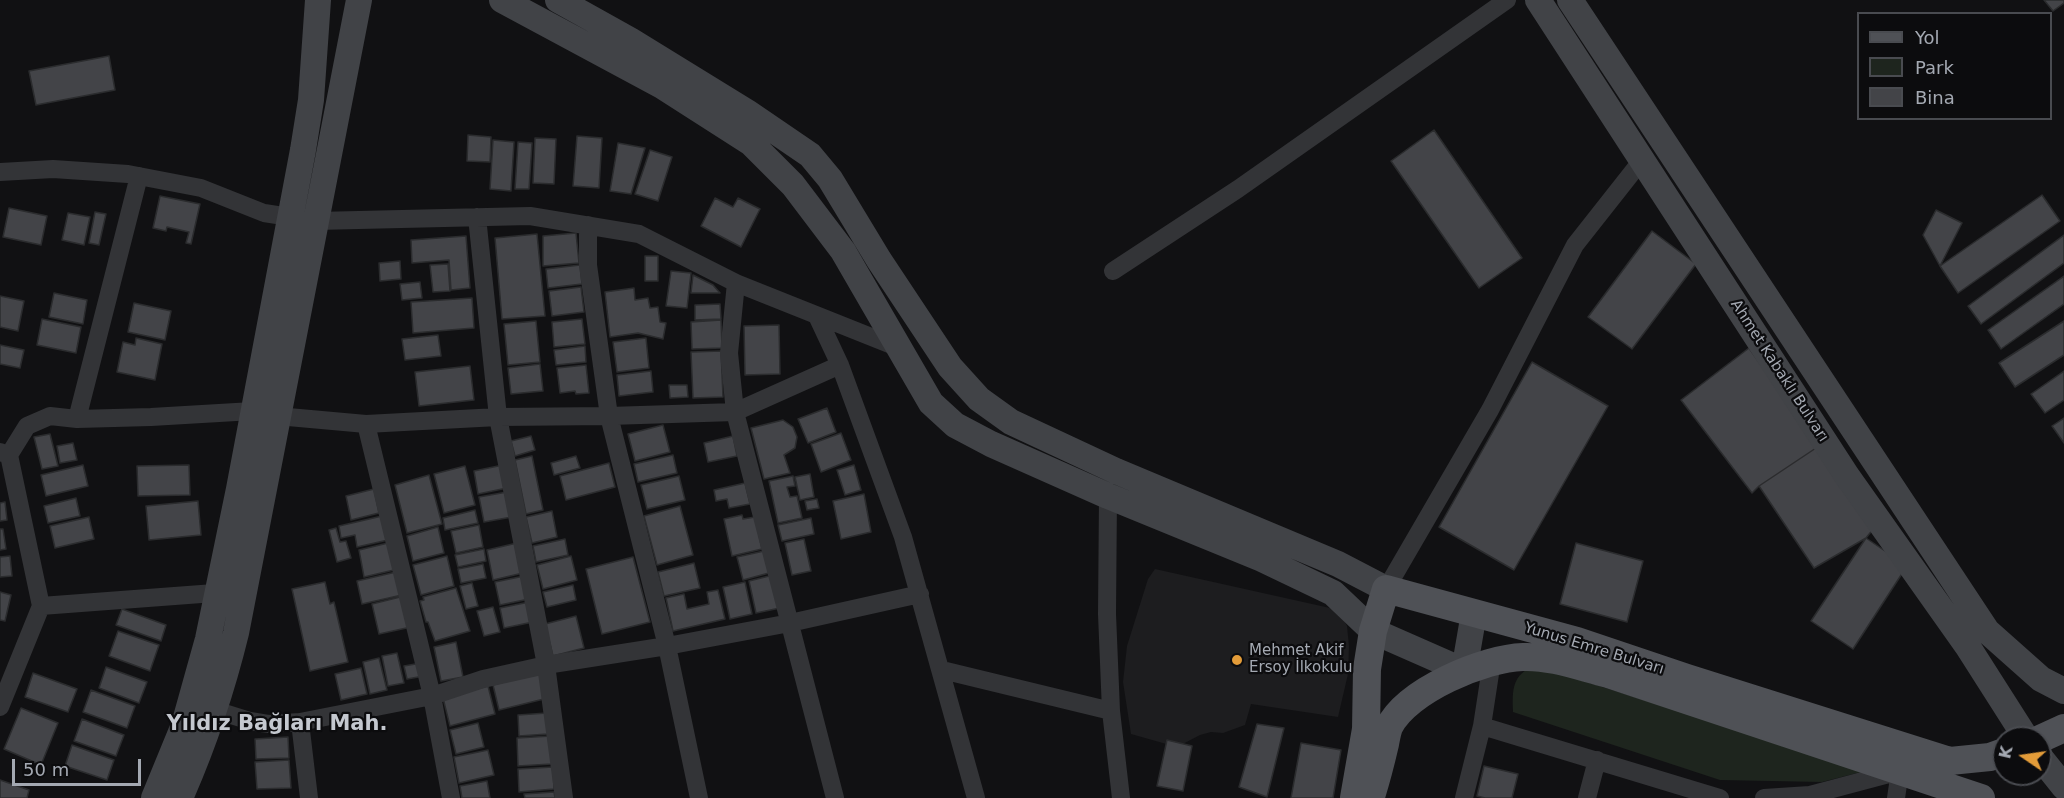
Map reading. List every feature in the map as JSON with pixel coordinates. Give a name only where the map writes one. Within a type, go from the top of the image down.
[{"type":"main road","name":"Yunus Emre Bulvarı","points":[[1386,589],[1577,640],[1688,678],[1950,761],[1992,756]]},
{"type":"main road","points":[[1354,798],[1366,729],[1366,669],[1373,631],[1386,589]]},
{"type":"main road","name":"Yunus Emre Bulvarı","points":[[1371,798],[1389,726],[1405,707],[1464,671],[1492,661],[1523,657],[1554,659],[1608,674],[1898,785],[1981,798]]},
{"type":"street","points":[[180,798],[201,750],[227,671],[243,592],[290,218],[311,100],[318,0]]},
{"type":"street","points":[[154,798],[167,769],[196,685],[217,591],[316,220],[359,0]]},
{"type":"street","points":[[502,0],[662,86],[751,143],[793,185],[843,251],[931,403],[955,425],[1108,496],[1262,559],[1333,593],[1373,631],[1464,671],[1474,613]]},
{"type":"street","points":[[558,0],[640,46],[747,112],[810,155],[830,179],[879,260],[950,367],[979,399],[1011,422],[1116,471],[1338,564],[1386,589],[1490,410],[1575,245],[1642,159]]},
{"type":"street","points":[[1113,271],[1238,189],[1507,0]]},
{"type":"street","name":"Ahmet Kabaklı Bulvarı","points":[[1538,0],[1847,476],[1968,646],[2018,726]]},
{"type":"street","name":"Ahmet Kabaklı Bulvarı","points":[[1570,0],[1988,631],[2064,692]]},
{"type":"street","points":[[0,172],[53,169],[139,176],[201,188],[264,213],[290,218],[316,220],[530,216],[639,234],[736,283],[899,348]]},
{"type":"street","points":[[77,419],[139,176]]},
{"type":"street","points":[[477,217],[498,417],[546,665],[564,798]]},
{"type":"street","points":[[588,225],[588,265],[609,416],[667,646],[699,798]]},
{"type":"street","points":[[736,283],[729,353],[735,412],[835,798]]},
{"type":"street","points":[[817,316],[840,365],[903,537],[976,798]]},
{"type":"street","points":[[0,707],[8,669],[41,606],[4,453],[27,426],[50,416],[77,419],[265,413],[366,424],[498,417],[735,412],[840,365]]},
{"type":"street","points":[[366,424],[432,696],[451,798]]},
{"type":"street","points":[[1108,496],[1107,614],[1111,711],[1121,798]]},
{"type":"street","points":[[41,606],[217,591],[243,592]]},
{"type":"street","points":[[215,710],[250,722],[268,724],[300,722],[432,696],[483,679],[546,665],[667,646],[790,623],[920,594]]},
{"type":"street","points":[[1464,798],[1482,726],[1492,661]]},
{"type":"street","points":[[942,670],[1111,711]]},
{"type":"street","points":[[300,722],[309,798]]},
{"type":"street","points":[[1482,726],[1597,760],[1696,794],[1720,798]]},
{"type":"street","points":[[1587,798],[1597,760]]},
{"type":"street","points":[[2052,772],[2064,787]]},
{"type":"street","points":[[1764,798],[1810,796],[1898,785]]},
{"type":"shaded area","name":"Mehmet Akif Ersoy İlkokulu","points":[[1155,569],[1339,610],[1347,626],[1349,646],[1348,674],[1338,717],[1251,704],[1245,725],[1223,733],[1211,732],[1200,735],[1177,747],[1131,734],[1123,682],[1127,646],[1148,579]]},
{"type":"green space","points":[[1535,666],[1869,770],[1822,782],[1720,780],[1513,712],[1515,684],[1522,673]]},
{"type":"building","points":[[2044,0],[2064,0],[2064,3],[2053,11]]},
{"type":"building","points":[[109,56],[115,90],[36,105],[29,71]]},
{"type":"building","points":[[1434,130],[1522,258],[1479,288],[1391,161]]},
{"type":"building","points":[[468,135],[491,137],[490,162],[467,161]]},
{"type":"building","points":[[577,136],[602,138],[599,188],[573,186]]},
{"type":"building","points":[[535,138],[556,139],[554,184],[533,183]]},
{"type":"building","points":[[493,140],[514,142],[511,191],[490,189]]},
{"type":"building","points":[[518,142],[532,143],[529,189],[515,189]]},
{"type":"building","points":[[618,143],[645,148],[631,194],[610,191]]},
{"type":"building","points":[[650,150],[672,157],[658,201],[635,194]]},
{"type":"building","points":[[2042,195],[2060,221],[1958,293],[1940,266]]},
{"type":"building","points":[[160,196],[200,204],[191,244],[186,243],[189,232],[167,227],[166,231],[153,228]]},
{"type":"building","points":[[715,198],[733,207],[738,198],[760,209],[741,247],[701,226]]},
{"type":"building","points":[[9,208],[47,216],[41,245],[3,237]]},
{"type":"building","points":[[1936,210],[1962,223],[1940,266],[1923,235]]},
{"type":"building","points":[[95,212],[106,214],[99,245],[89,243]]},
{"type":"building","points":[[68,213],[90,217],[84,245],[62,240]]},
{"type":"building","points":[[1652,231],[1696,264],[1632,349],[1588,317]]},
{"type":"building","points":[[576,233],[579,263],[543,266],[543,236]]},
{"type":"building","points":[[537,234],[545,316],[502,319],[495,238]]},
{"type":"building","points":[[2064,235],[2064,263],[1981,324],[1968,306]]},
{"type":"building","points":[[466,236],[470,288],[451,290],[449,260],[412,263],[411,240]]},
{"type":"building","points":[[645,256],[658,256],[658,281],[645,281]]},
{"type":"building","points":[[400,261],[401,279],[380,281],[379,263]]},
{"type":"building","points":[[448,264],[450,291],[433,292],[430,265]]},
{"type":"building","points":[[580,265],[582,284],[548,288],[546,269]]},
{"type":"building","points":[[671,271],[691,273],[687,308],[666,306]]},
{"type":"building","points":[[693,275],[713,285],[720,293],[691,293]]},
{"type":"building","points":[[2064,276],[2064,304],[2001,349],[1988,330]]},
{"type":"building","points":[[420,282],[422,298],[402,300],[400,284]]},
{"type":"building","points":[[581,287],[584,312],[552,316],[549,291]]},
{"type":"building","points":[[634,288],[635,300],[648,298],[650,308],[658,307],[660,322],[666,323],[663,339],[638,333],[610,337],[605,292]]},
{"type":"building","points":[[54,293],[87,300],[83,324],[49,317]]},
{"type":"building","points":[[0,296],[24,301],[18,331],[0,327]]},
{"type":"building","points":[[472,298],[474,328],[413,333],[411,302]]},
{"type":"building","points":[[134,303],[171,311],[165,340],[128,332]]},
{"type":"building","points":[[720,304],[721,319],[695,320],[695,305]]},
{"type":"building","points":[[42,319],[81,327],[76,353],[37,345]]},
{"type":"building","points":[[582,319],[585,344],[554,347],[552,322]]},
{"type":"building","points":[[721,320],[722,348],[692,349],[691,322]]},
{"type":"building","points":[[536,321],[540,362],[508,365],[504,324]]},
{"type":"building","points":[[2064,321],[2064,355],[2015,387],[1999,363]]},
{"type":"building","points":[[779,325],[780,374],[745,375],[744,326]]},
{"type":"building","points":[[438,335],[441,356],[405,360],[402,339]]},
{"type":"building","points":[[136,338],[162,344],[155,380],[117,372],[123,342],[135,345]]},
{"type":"building","points":[[646,338],[649,368],[617,372],[613,342]]},
{"type":"building","points":[[0,345],[24,350],[20,368],[0,364]]},
{"type":"building","points":[[585,346],[586,362],[556,365],[554,350]]},
{"type":"building","points":[[1749,348],[1819,446],[1752,493],[1681,400]]},
{"type":"building","points":[[721,351],[723,397],[693,398],[691,352]]},
{"type":"building","points":[[1532,362],[1608,406],[1514,570],[1439,527]]},
{"type":"building","points":[[540,364],[543,391],[511,394],[508,368]]},
{"type":"building","points":[[586,365],[589,393],[576,394],[575,391],[560,393],[557,368]]},
{"type":"building","points":[[470,366],[474,400],[419,406],[415,372]]},
{"type":"building","points":[[651,371],[653,392],[619,396],[617,375]]},
{"type":"building","points":[[2064,371],[2064,400],[2045,413],[2031,394]]},
{"type":"building","points":[[669,385],[687,385],[688,397],[670,398]]},
{"type":"building","points":[[827,408],[836,432],[808,443],[798,419]]},
{"type":"building","points":[[2064,418],[2064,443],[2052,426]]},
{"type":"building","points":[[783,420],[793,427],[797,437],[795,448],[784,455],[790,473],[764,479],[751,428]]},
{"type":"building","points":[[663,425],[670,452],[635,461],[628,434]]},
{"type":"building","points":[[841,433],[851,460],[821,472],[811,444]]},
{"type":"building","points":[[50,434],[58,466],[42,469],[34,437]]},
{"type":"building","points":[[531,436],[535,450],[515,456],[511,441]]},
{"type":"building","points":[[733,436],[737,456],[708,462],[704,443]]},
{"type":"building","points":[[73,443],[77,460],[60,463],[57,446]]},
{"type":"building","points":[[1819,446],[1874,528],[1866,538],[1814,568],[1759,486]]},
{"type":"building","points":[[673,455],[677,473],[638,482],[634,464]]},
{"type":"building","points":[[532,456],[543,510],[526,514],[515,460]]},
{"type":"building","points":[[576,456],[580,468],[554,475],[551,463]]},
{"type":"building","points":[[609,463],[615,487],[566,500],[560,476]]},
{"type":"building","points":[[83,465],[88,486],[46,496],[41,475]]},
{"type":"building","points":[[189,465],[190,495],[138,496],[137,466]]},
{"type":"building","points":[[503,465],[507,488],[478,494],[474,471]]},
{"type":"building","points":[[854,465],[861,490],[845,495],[837,470]]},
{"type":"building","points":[[465,466],[475,505],[444,513],[434,474]]},
{"type":"building","points":[[810,474],[814,497],[800,500],[795,477]]},
{"type":"building","points":[[429,475],[442,524],[407,533],[395,485]]},
{"type":"building","points":[[679,476],[685,500],[647,509],[641,485]]},
{"type":"building","points":[[793,476],[795,486],[787,487],[790,497],[797,496],[802,518],[778,523],[769,481]]},
{"type":"building","points":[[745,483],[750,504],[729,508],[727,499],[716,501],[714,490]]},
{"type":"building","points":[[374,489],[379,513],[351,520],[346,496]]},
{"type":"building","points":[[507,492],[512,517],[484,522],[479,497]]},
{"type":"building","points":[[864,494],[871,532],[841,539],[833,501]]},
{"type":"building","points":[[76,498],[80,516],[48,523],[44,506]]},
{"type":"building","points":[[817,499],[819,508],[807,510],[805,501]]},
{"type":"building","points":[[198,501],[201,535],[149,540],[146,506]]},
{"type":"building","points":[[5,502],[7,520],[0,521],[0,503]]},
{"type":"building","points":[[680,506],[693,555],[657,565],[644,516]]},
{"type":"building","points":[[475,510],[478,523],[445,530],[443,518]]},
{"type":"building","points":[[552,511],[557,537],[532,543],[526,517]]},
{"type":"building","points":[[742,515],[743,519],[755,517],[762,549],[732,556],[724,519]]},
{"type":"building","points":[[382,516],[388,540],[357,547],[355,535],[341,538],[339,526]]},
{"type":"building","points":[[89,517],[94,539],[55,548],[50,526]]},
{"type":"building","points":[[811,518],[814,534],[782,541],[778,525]]},
{"type":"building","points":[[479,525],[483,547],[456,553],[451,531]]},
{"type":"building","points":[[438,527],[444,553],[413,561],[407,536]]},
{"type":"building","points":[[336,528],[340,542],[346,541],[351,558],[337,562],[329,530]]},
{"type":"building","points":[[0,529],[3,529],[6,549],[0,550]]},
{"type":"building","points":[[1866,538],[1907,566],[1853,649],[1811,621]]},
{"type":"building","points":[[565,539],[568,555],[536,562],[533,546]]},
{"type":"building","points":[[804,539],[811,571],[792,575],[785,543]]},
{"type":"building","points":[[388,543],[394,570],[364,577],[359,550]]},
{"type":"building","points":[[517,543],[523,573],[493,580],[487,550]]},
{"type":"building","points":[[1576,543],[1643,561],[1627,622],[1560,604]]},
{"type":"building","points":[[484,549],[486,561],[458,567],[455,555]]},
{"type":"building","points":[[764,551],[769,573],[743,580],[737,557]]},
{"type":"building","points":[[10,556],[12,576],[0,577],[0,557]]},
{"type":"building","points":[[447,556],[454,586],[421,595],[413,565]]},
{"type":"building","points":[[571,556],[577,580],[543,589],[537,565]]},
{"type":"building","points":[[633,557],[650,622],[602,634],[586,569]]},
{"type":"building","points":[[694,563],[700,588],[664,596],[658,572]]},
{"type":"building","points":[[483,564],[486,578],[461,583],[458,569]]},
{"type":"building","points":[[396,572],[402,595],[362,604],[357,581]]},
{"type":"building","points":[[773,575],[780,608],[756,613],[749,581]]},
{"type":"building","points":[[524,576],[529,599],[500,605],[495,582]]},
{"type":"building","points":[[325,582],[330,604],[334,602],[348,662],[310,671],[292,589]]},
{"type":"building","points":[[745,582],[752,614],[730,619],[723,587]]},
{"type":"building","points":[[472,583],[478,606],[466,609],[460,586]]},
{"type":"building","points":[[573,585],[576,600],[547,607],[543,592]]},
{"type":"building","points":[[456,588],[470,631],[435,641],[420,601],[424,600],[423,597]]},
{"type":"building","points":[[718,590],[725,619],[673,631],[666,598],[684,594],[687,609],[709,604],[707,592]]},
{"type":"building","points":[[0,592],[11,595],[5,621],[0,620]]},
{"type":"building","points":[[404,596],[411,627],[379,634],[372,604]]},
{"type":"building","points":[[529,602],[533,622],[504,628],[500,608]]},
{"type":"building","points":[[493,607],[500,632],[484,636],[477,611]]},
{"type":"building","points":[[122,609],[166,625],[161,641],[116,625]]},
{"type":"building","points":[[576,616],[584,648],[553,656],[545,624]]},
{"type":"building","points":[[118,631],[159,645],[150,671],[109,656]]},
{"type":"building","points":[[456,642],[463,677],[441,681],[434,647]]},
{"type":"building","points":[[397,653],[404,683],[388,686],[382,656]]},
{"type":"building","points":[[379,658],[387,690],[370,694],[363,662]]},
{"type":"building","points":[[421,663],[424,676],[407,679],[404,666]]},
{"type":"building","points":[[106,667],[147,682],[139,703],[99,688]]},
{"type":"building","points":[[361,668],[367,694],[341,700],[335,674]]},
{"type":"building","points":[[541,672],[548,698],[499,710],[493,685]]},
{"type":"building","points":[[33,673],[77,689],[68,712],[25,697]]},
{"type":"building","points":[[488,686],[495,714],[450,726],[443,698]]},
{"type":"building","points":[[91,690],[135,706],[127,728],[83,712]]},
{"type":"building","points":[[21,708],[58,723],[41,765],[4,749]]},
{"type":"building","points":[[547,713],[548,734],[519,736],[518,715]]},
{"type":"building","points":[[82,719],[124,735],[116,756],[74,741]]},
{"type":"building","points":[[478,723],[484,747],[456,754],[450,730]]},
{"type":"building","points":[[1257,724],[1284,728],[1267,797],[1239,787]]},
{"type":"building","points":[[551,736],[552,764],[518,766],[517,738]]},
{"type":"building","points":[[288,737],[289,758],[256,759],[255,739]]},
{"type":"building","points":[[1167,740],[1192,746],[1183,791],[1157,786]]},
{"type":"building","points":[[1301,743],[1341,750],[1333,798],[1291,798]]},
{"type":"building","points":[[72,745],[114,760],[107,780],[65,766]]},
{"type":"building","points":[[488,750],[494,775],[459,783],[454,757]]},
{"type":"building","points":[[289,760],[291,788],[257,789],[255,762]]},
{"type":"building","points":[[1484,766],[1518,774],[1512,798],[1477,796]]},
{"type":"building","points":[[553,767],[554,789],[519,792],[518,769]]},
{"type":"building","points":[[0,780],[29,790],[27,798],[0,798]]},
{"type":"building","points":[[487,781],[490,798],[462,798],[460,786]]},
{"type":"building","points":[[554,792],[555,798],[525,798],[524,794]]},
{"type":"place","name":"Mehmet Akif Ersoy İlkokulu","points":[[1237,660]]},
{"type":"district","name":"Yıldız Bağları Mah.","points":[[277,725]]}]
